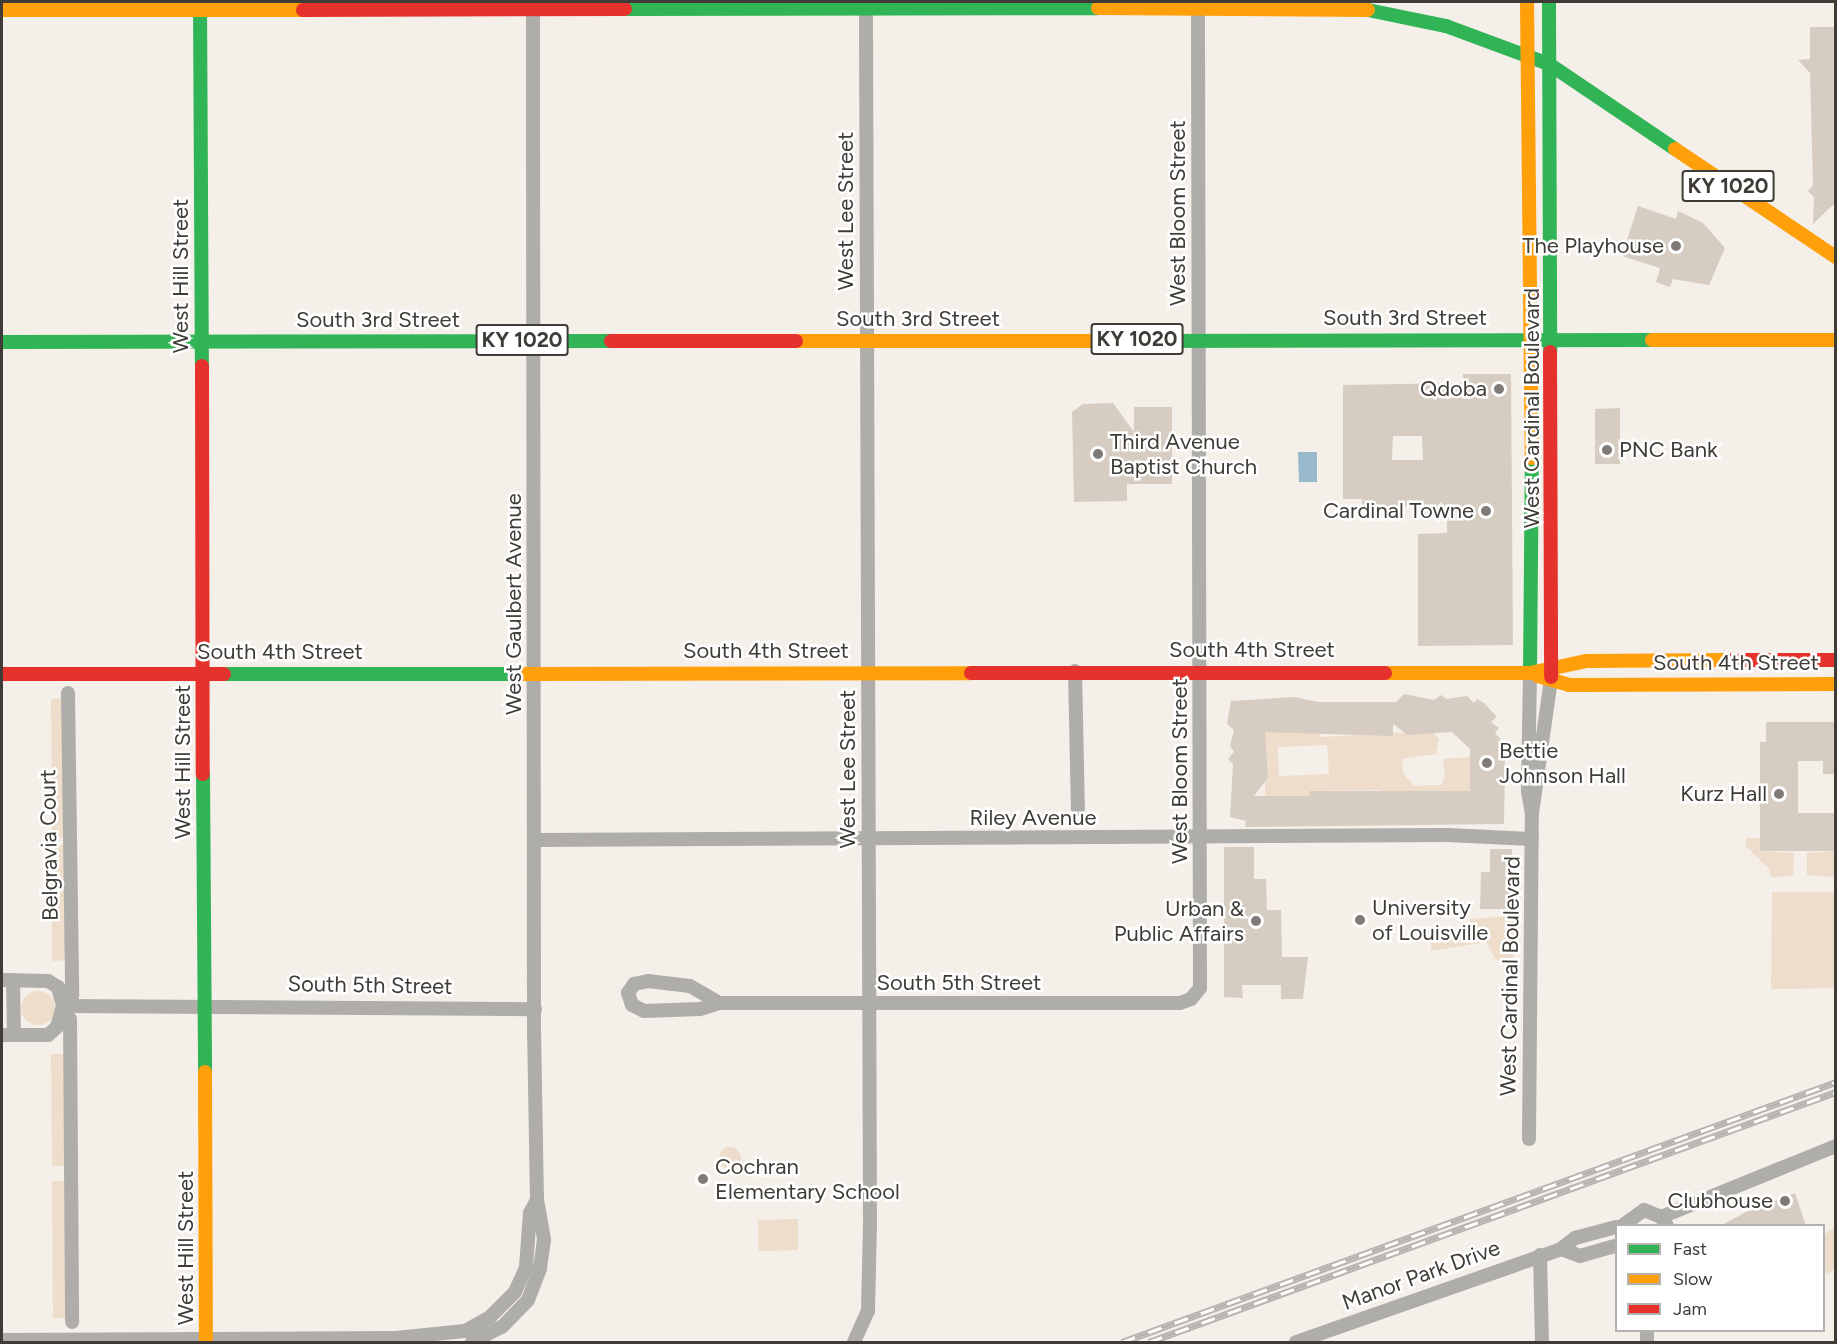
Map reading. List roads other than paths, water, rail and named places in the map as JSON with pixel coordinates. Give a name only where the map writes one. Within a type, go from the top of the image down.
[{"type":"main road","name":"West Cardinal Boulevard","points":[[1527,2],[1528,338],[1533,578],[1530,673]]},
{"type":"main road","name":"West Cardinal Boulevard","points":[[1549,2],[1553,338],[1551,673]]},
{"type":"main road","name":"KY 1020","points":[[2,10],[200,5],[533,9],[866,4],[1356,8],[1446,26],[1549,64],[1836,257]]},
{"type":"main road","name":"West Hill Street","points":[[200,5],[206,1341]]},
{"type":"main road","name":"South 3rd Street","points":[[2,342],[1528,338],[1836,340]]},
{"type":"main road","name":"South 4th Street","points":[[2,674],[1075,671],[1551,673],[1586,661],[1836,660]]},
{"type":"main road","name":"South 4th Street","points":[[1551,673],[1569,685],[1836,684]]},
{"type":"street","name":"West Lee Street","points":[[854,1342],[866,1320],[869,1004],[866,4]]},
{"type":"street","name":"West Bloom Street","points":[[1196,994],[1203,975],[1198,7]]},
{"type":"street","name":"West Gaulbert Avenue","points":[[472,1342],[511,1320],[533,1288],[544,1239],[537,1200],[535,1009],[533,9]]},
{"type":"street","points":[[1075,671],[1078,809]]},
{"type":"street","name":"West Cardinal Boulevard","points":[[1530,673],[1528,791],[1532,813]]},
{"type":"street","name":"West Cardinal Boulevard","points":[[1529,1139],[1532,813],[1551,673]]},
{"type":"street","name":"Belgravia Court","points":[[68,693],[68,1001]]},
{"type":"street","name":"Riley Avenue","points":[[534,840],[1201,839],[1448,835],[1532,839]]},
{"type":"street","points":[[7,980],[55,984],[68,1001],[57,1027],[48,1035],[8,1035],[7,980]]},
{"type":"street","name":"South 5th Street","points":[[719,1003],[705,991],[664,983],[634,984],[628,993],[632,1005],[644,1011],[700,1010],[719,1003],[1180,1003],[1196,994]]},
{"type":"street","name":"South 5th Street","points":[[68,1001],[205,1006],[535,1009]]},
{"type":"street","points":[[70,1019],[72,1322]]},
{"type":"street","points":[[1625,1224],[1644,1210],[1664,1221],[1836,1146]]},
{"type":"street","name":"West Gaulbert Avenue","points":[[2,1340],[206,1341],[377,1338],[399,1340],[465,1331],[504,1306],[526,1267],[530,1213],[537,1200]]},
{"type":"street","name":"Manor Park Drive","points":[[1296,1342],[1561,1249],[1575,1238],[1615,1228]]},
{"type":"street","name":"Manor Park Drive","points":[[1561,1249],[1580,1256],[1615,1247]]},
{"type":"street","points":[[1540,1256],[1542,1342]]},
{"type":"water","points":[[1298,452],[1317,452],[1317,482],[1299,482]]},
{"type":"railway","points":[[1122,1342],[1836,1082]]},
{"type":"railway","points":[[1149,1342],[1836,1092]]},
{"type":"place","name":"The Playhouse","points":[[1676,246]]},
{"type":"place","name":"Qdoba","points":[[1499,389]]},
{"type":"place","name":"PNC Bank","points":[[1607,450]]},
{"type":"place","name":"Third Avenue Baptist Church","points":[[1098,454]]},
{"type":"place","name":"Cardinal Towne","points":[[1486,511]]},
{"type":"place","name":"Bettie Johnson Hall","points":[[1487,763]]},
{"type":"place","name":"Kurz Hall","points":[[1779,794]]},
{"type":"place","name":"University of Louisville","points":[[1360,920]]},
{"type":"place","name":"Urban & Public Affairs","points":[[1256,921]]},
{"type":"place","name":"Cochran Elementary School","points":[[703,1179]]},
{"type":"place","name":"Clubhouse","points":[[1785,1201]]}]
